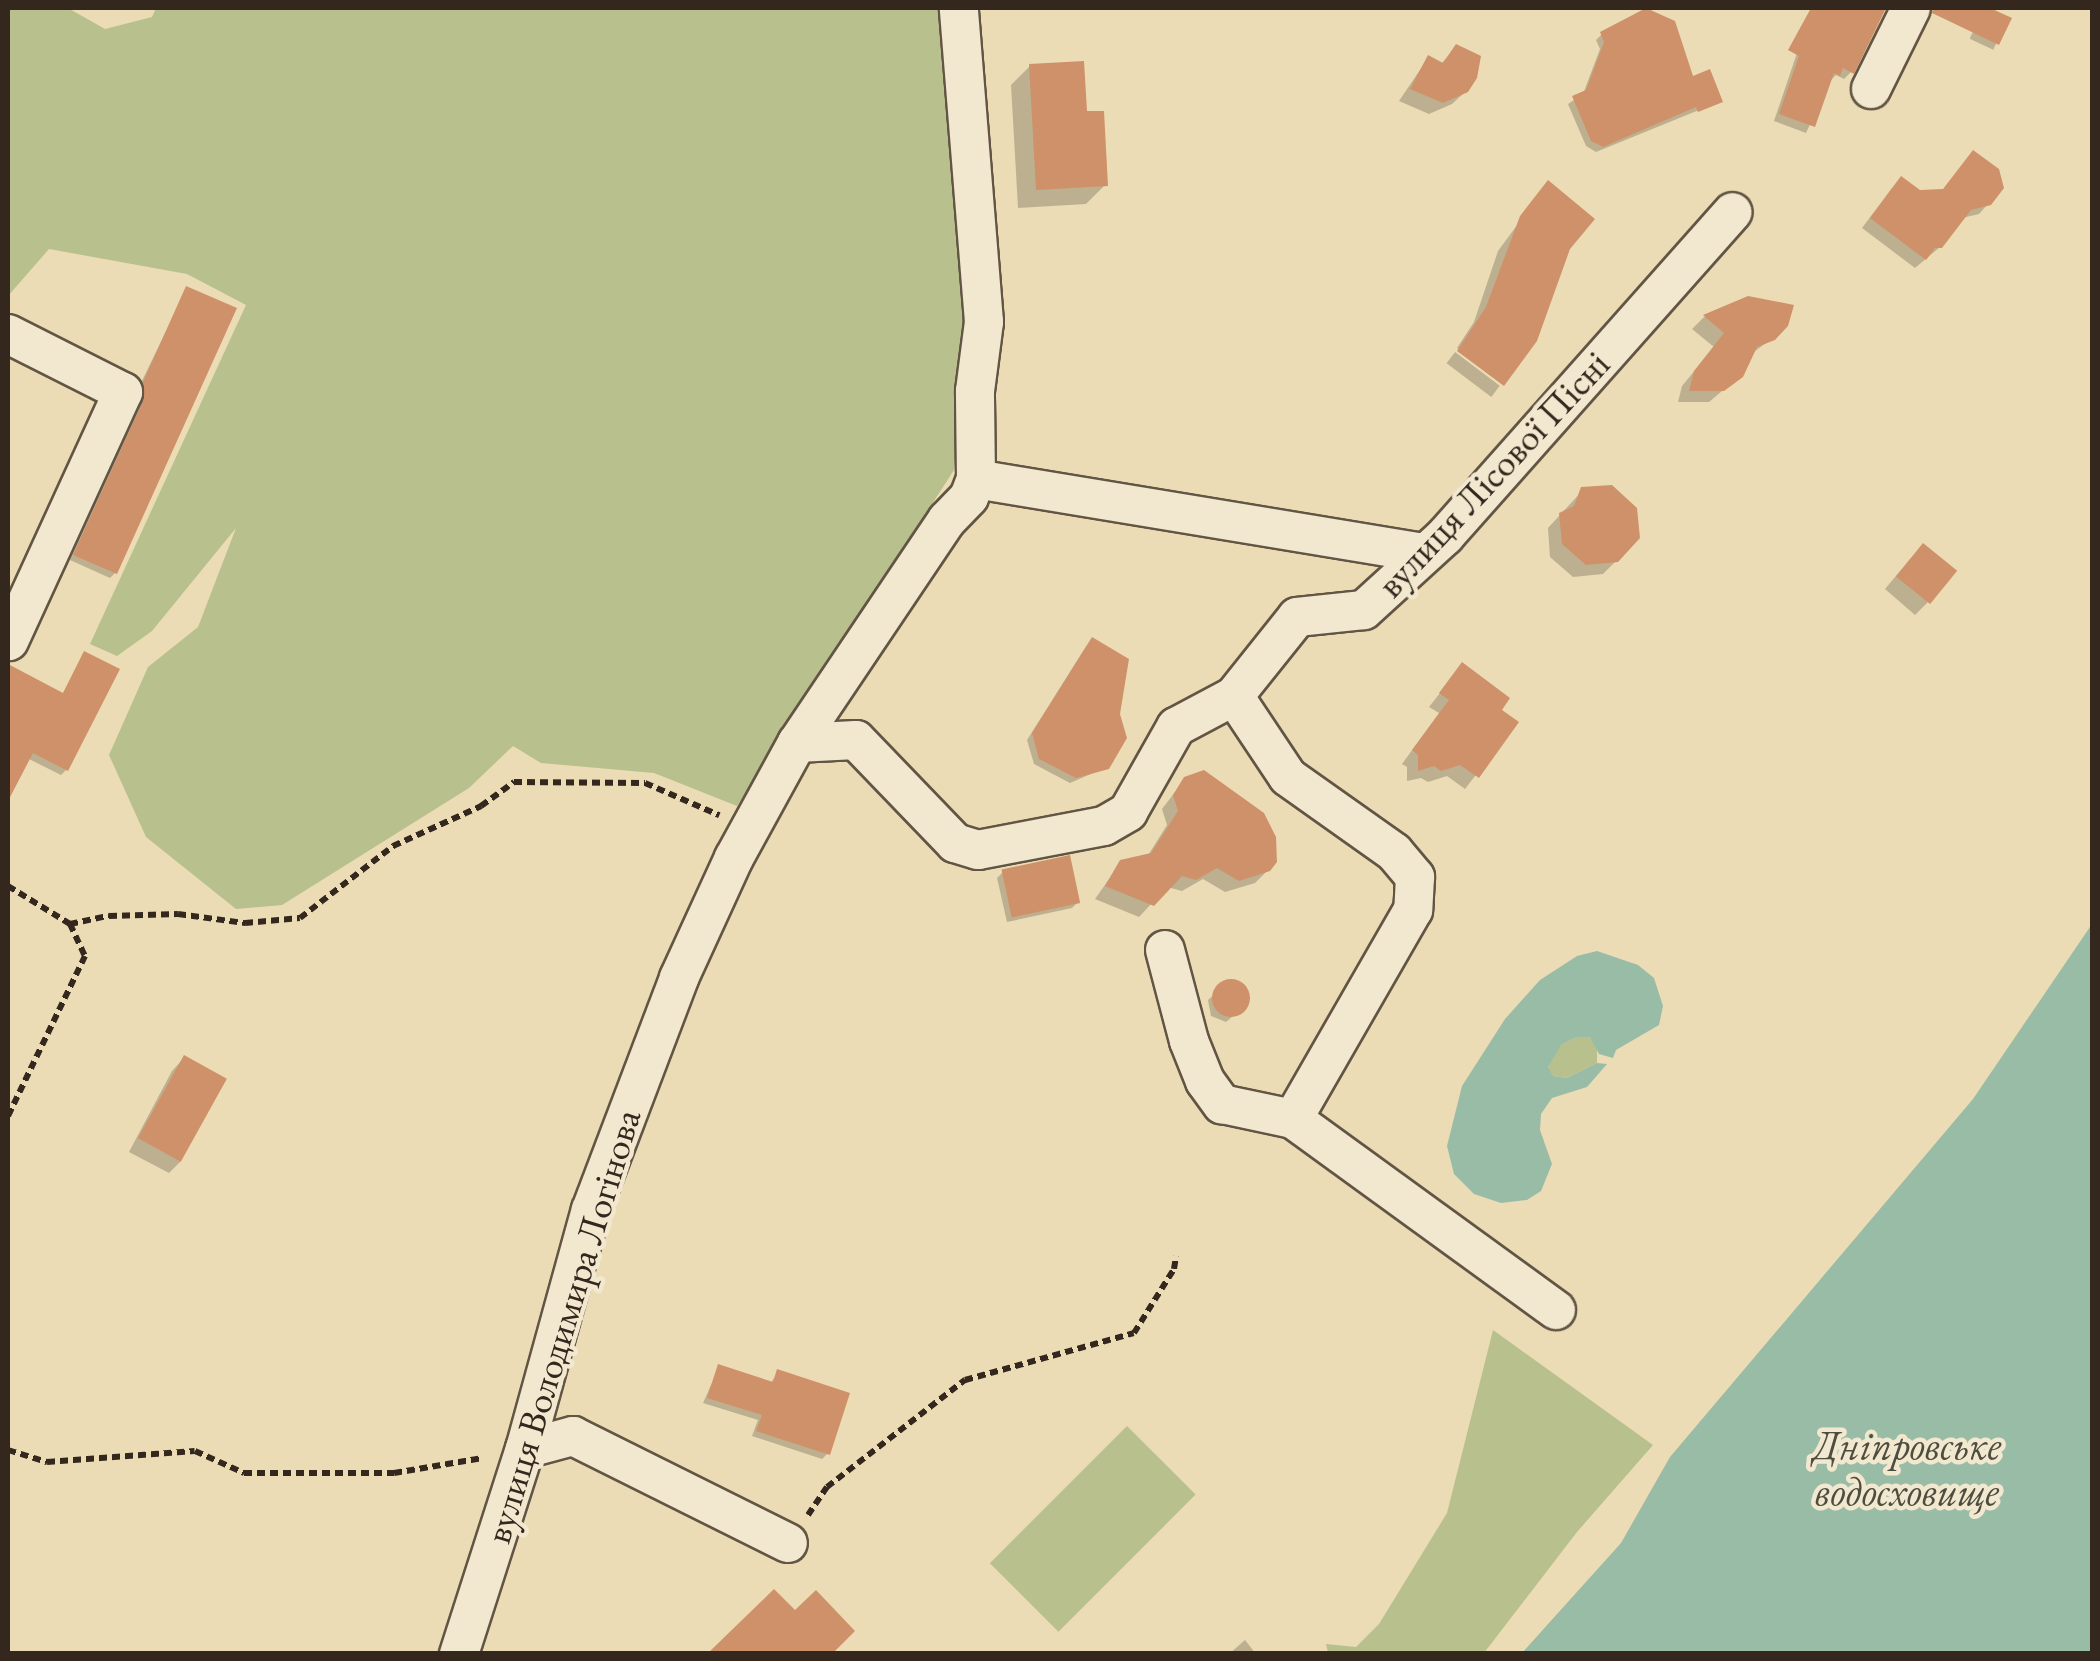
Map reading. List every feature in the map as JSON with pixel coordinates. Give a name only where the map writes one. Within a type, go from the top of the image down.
[{"type":"street","points":[[959,8],[984,322],[975,391],[976,480],[1423,554]]},
{"type":"street","points":[[1871,89],[1912,8]]},
{"type":"street","name":"вулиця Лісової Пісні","points":[[797,743],[856,740],[955,843],[978,850],[1104,826],[1128,812],[1176,728],[1234,696],[1297,618],[1364,610],[1445,536],[1733,212]]},
{"type":"street","points":[[8,334],[123,392],[9,642]]},
{"type":"street","name":"вулиця Володимира Логінова","points":[[458,1654],[525,1450],[591,1210],[680,978],[751,828],[797,743],[946,520],[969,497],[976,480]]},
{"type":"street","points":[[1234,696],[1288,778],[1394,852],[1415,877],[1413,910],[1292,1120]]},
{"type":"street","points":[[1165,950],[1189,1041],[1205,1081],[1222,1104],[1292,1120],[1556,1310]]},
{"type":"street","points":[[525,1450],[573,1436],[788,1543]]},
{"type":"path","points":[[70,924],[109,916],[178,914],[244,923],[300,918],[393,846],[481,806],[514,782],[644,783],[751,828]]},
{"type":"path","points":[[8,886],[70,924],[84,956],[8,1116]]},
{"type":"path","points":[[788,1543],[828,1487],[964,1380],[1134,1333],[1174,1269],[1176,1256]]},
{"type":"path","points":[[8,1450],[47,1462],[195,1451],[244,1472],[394,1473],[525,1450]]},
{"type":"shaded area","points":[[8,8],[68,8],[105,29],[152,17],[156,8],[940,8],[969,317],[954,470],[737,806],[654,773],[541,763],[513,746],[469,788],[282,905],[236,909],[146,837],[109,755],[148,667],[198,627],[236,528],[152,631],[117,656],[90,644],[246,305],[187,274],[49,249],[8,296]]},
{"type":"shaded area","points":[[1577,1037],[1590,1037],[1597,1044],[1597,1063],[1567,1078],[1553,1076],[1548,1068],[1551,1058],[1561,1045]]},
{"type":"shaded area","points":[[1493,1330],[1653,1445],[1577,1532],[1484,1653],[1328,1653],[1326,1644],[1356,1647],[1379,1624],[1447,1513]]},
{"type":"shaded area","points":[[1127,1426],[1196,1495],[1058,1632],[990,1563]]},
{"type":"water","name":"Дніпровське водосховище","points":[[2092,924],[2092,1653],[1522,1653],[1621,1543],[1670,1457],[1973,1099]]},
{"type":"water","points":[[1597,951],[1638,965],[1654,978],[1663,1006],[1659,1025],[1616,1050],[1613,1058],[1599,1054],[1590,1037],[1577,1037],[1561,1045],[1548,1067],[1553,1076],[1567,1078],[1597,1063],[1607,1064],[1587,1087],[1552,1098],[1541,1114],[1540,1130],[1552,1164],[1541,1191],[1527,1200],[1501,1203],[1474,1194],[1454,1174],[1447,1146],[1462,1086],[1505,1019],[1540,980],[1577,956]]},
{"type":"building","points":[[1646,8],[1675,21],[1693,76],[1710,69],[1723,102],[1698,112],[1696,107],[1603,147],[1591,141],[1572,96],[1586,90],[1604,42],[1600,32]]},
{"type":"building","points":[[1811,8],[1886,8],[1854,74],[1843,68],[1840,76],[1834,73],[1815,127],[1779,114],[1799,56],[1788,50]]},
{"type":"building","points":[[1933,8],[1990,8],[2012,18],[1999,45],[1932,13]]},
{"type":"building","points":[[1456,44],[1481,56],[1477,78],[1468,92],[1443,103],[1410,89],[1428,55],[1443,63]]},
{"type":"building","points":[[1084,61],[1087,111],[1104,111],[1108,186],[1036,190],[1029,64]]},
{"type":"building","points":[[1973,150],[1999,169],[2004,188],[1991,205],[1971,210],[1942,248],[1935,248],[1926,260],[1870,218],[1901,176],[1920,190],[1943,189]]},
{"type":"building","points":[[1548,180],[1595,219],[1570,249],[1537,341],[1504,386],[1457,351],[1486,307],[1520,216]]},
{"type":"building","points":[[186,286],[237,308],[117,574],[73,555],[143,401],[143,382]]},
{"type":"building","points":[[1748,296],[1794,305],[1788,326],[1775,340],[1757,347],[1743,377],[1724,391],[1689,391],[1694,371],[1724,333],[1703,315]]},
{"type":"building","points":[[1612,485],[1637,508],[1640,538],[1618,562],[1586,565],[1562,544],[1559,513],[1574,506],[1581,487]]},
{"type":"building","points":[[1923,543],[1957,571],[1930,604],[1896,576]]},
{"type":"building","points":[[1092,637],[1129,659],[1120,714],[1127,738],[1109,769],[1076,778],[1039,759],[1032,733]]},
{"type":"building","points":[[84,651],[120,669],[68,771],[33,753],[8,801],[8,664],[63,693]]},
{"type":"building","points":[[1462,662],[1510,698],[1502,710],[1519,722],[1479,778],[1460,765],[1441,771],[1434,766],[1418,771],[1418,755],[1412,750],[1449,700],[1439,693]]},
{"type":"building","points":[[1204,770],[1264,813],[1276,837],[1277,862],[1270,871],[1239,881],[1217,868],[1196,880],[1182,876],[1154,906],[1105,886],[1120,860],[1151,853],[1178,811],[1173,795],[1184,777]]},
{"type":"building","points":[[1070,855],[1080,903],[1012,917],[1002,870]]},
{"type":"building","points":[[1231,979],[1244,985],[1250,998],[1244,1011],[1231,1017],[1218,1011],[1212,998],[1218,985]]},
{"type":"building","points":[[184,1055],[227,1079],[181,1162],[138,1138]]},
{"type":"building","points":[[718,1364],[773,1382],[777,1369],[850,1393],[830,1455],[756,1431],[762,1415],[707,1398]]},
{"type":"building","points":[[774,1589],[795,1610],[816,1590],[855,1631],[832,1654],[707,1654]]}]
